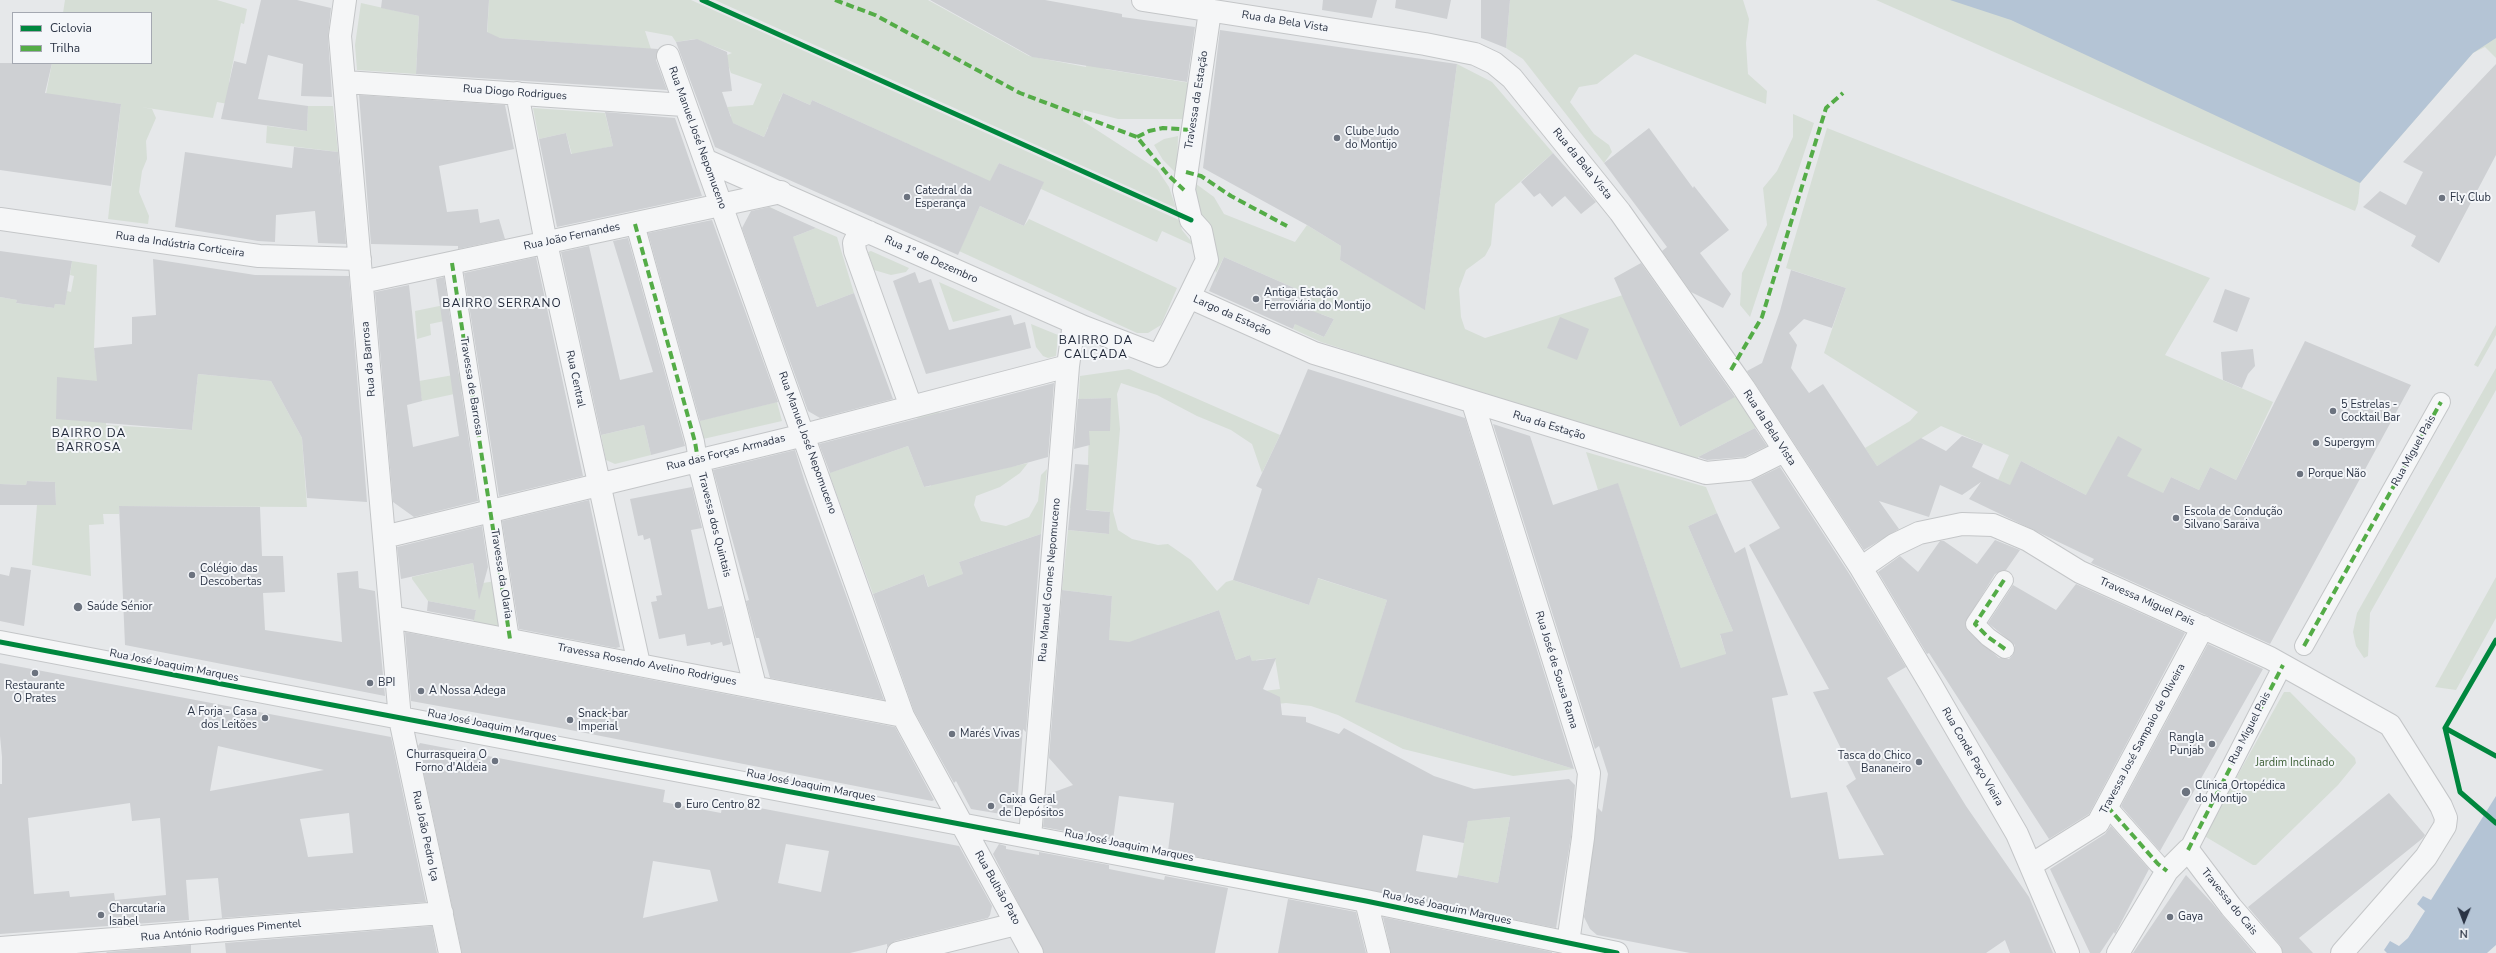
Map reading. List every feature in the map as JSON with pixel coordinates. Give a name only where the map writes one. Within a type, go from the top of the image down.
[{"type":"street","name":"Rua da Barrosa","points":[[345,0],[340,36],[400,718]]},
{"type":"street","name":"Rua da Bela Vista","points":[[1143,0],[1425,44],[1475,54],[1494,63],[1512,78],[1620,212],[1744,388],[1861,568]]},
{"type":"street","name":"Travessa da Estação","points":[[1189,297],[1207,260],[1201,231],[1191,220],[1184,190],[1210,11]]},
{"type":"street","name":"Rua Manuel José Nepomuceno","points":[[668,56],[684,105],[722,206],[903,716],[961,824]]},
{"type":"street","name":"Rua Diogo Rodrigues","points":[[345,82],[517,92],[684,105]]},
{"type":"street","name":"Rua Central","points":[[517,92],[546,243],[598,484],[639,664]]},
{"type":"street","name":"Rua 1º de Dezembro","points":[[705,160],[781,192],[1074,323],[1159,356]]},
{"type":"street","name":"Rua João Fernandes","points":[[362,282],[722,206],[781,192]]},
{"type":"street","name":"Rua da Indústria Corticeira","points":[[0,219],[259,256],[360,259]]},
{"type":"street","name":"Travessa dos Quintais","points":[[635,224],[696,442],[698,460],[755,686]]},
{"type":"street","points":[[869,232],[857,237],[854,243],[855,251],[911,407]]},
{"type":"street","name":"Travessa de Barrosa","points":[[452,263],[491,510]]},
{"type":"street","name":"Largo da Estação","points":[[1159,356],[1189,297],[1314,353]]},
{"type":"street","name":"Rua Manuel Gomes Nepomuceno","points":[[1030,837],[1068,366],[1074,323]]},
{"type":"street","name":"Rua da Estação","points":[[1314,353],[1473,403],[1706,473],[1748,469],[1784,451]]},
{"type":"street","name":"Rua das Forças Armadas","points":[[384,537],[804,435],[1068,366]]},
{"type":"street","name":"Rua Miguel Pais","points":[[2304,646],[2441,402]]},
{"type":"street","name":"Rua José de Sousa Rama","points":[[1473,403],[1589,773],[1583,838],[1568,943]]},
{"type":"street","name":"Travessa da Olaria","points":[[491,510],[510,639]]},
{"type":"street","name":"Travessa Miguel Pais","points":[[1861,568],[1894,545],[1919,533],[1946,526],[1993,525],[2028,540],[2080,572],[2277,661],[2390,725],[2416,764],[2446,818],[2445,826],[2426,857],[2342,953]]},
{"type":"street","name":"Rua Conde Paço Vieira","points":[[1861,568],[2017,834],[2068,953]]},
{"type":"street","points":[[2004,580],[1975,624],[1988,637],[2005,650]]},
{"type":"street","name":"Travessa Rosendo Avelino Rodrigues","points":[[391,617],[755,686],[903,716]]},
{"type":"street","name":"Travessa José Sampaio de Oliveira","points":[[2031,865],[2098,823],[2203,628]]},
{"type":"street","name":"Rua José Joaquim Marques","points":[[0,642],[1366,901],[1617,953]]},
{"type":"street","name":"Rua Miguel Pais","points":[[2118,953],[2167,871],[2188,850],[2277,661]]},
{"type":"street","name":"Rua João Pedro Iça","points":[[400,718],[450,953]]},
{"type":"street","points":[[2107,806],[2167,871]]},
{"type":"street","name":"Rua Bulhão Pato","points":[[961,824],[1032,953]]},
{"type":"street","name":"Travessa do Cais","points":[[2188,850],[2231,907],[2271,953]]},
{"type":"street","points":[[1366,901],[1379,953]]},
{"type":"street","name":"Rua António Rodrigues Pimentel","points":[[0,948],[92,947],[442,914]]},
{"type":"street","points":[[898,953],[1016,924]]},
{"type":"green space","points":[[65,0],[217,0],[247,9],[244,24],[241,23],[229,82],[239,106],[217,102],[213,118],[141,107],[152,109],[156,118],[146,141],[147,159],[142,171],[139,192],[149,216],[148,224],[108,219],[121,104],[46,94],[52,64],[152,64],[152,12],[63,12]]},
{"type":"green space","points":[[489,0],[691,0],[1179,220],[1182,230],[1195,246],[1162,231],[1157,242],[1041,189],[1043,182],[999,163],[991,182],[812,100],[810,105],[783,93],[779,101],[793,108],[782,133],[768,127],[764,137],[728,121],[731,116],[727,107],[753,105],[762,84],[731,73],[725,56],[732,53],[695,39],[676,42],[672,36],[645,31],[651,49],[487,37]]},
{"type":"green space","points":[[715,0],[928,0],[1029,56],[1086,67],[1094,9],[1114,13],[1105,69],[1190,83],[1186,119],[1118,119],[1083,110],[1083,121],[1157,169],[1169,187],[1176,208]]},
{"type":"green space","points":[[1510,0],[1743,0],[1749,19],[1746,43],[1748,74],[1767,91],[1766,104],[1635,54],[1597,84],[1579,87],[1570,102],[1594,134],[1609,145],[1612,152],[1604,163],[1523,59],[1506,48]]},
{"type":"green space","points":[[1876,0],[2496,0],[2496,58],[2485,47],[2473,53],[2360,183],[2358,203],[2355,211]]},
{"type":"green space","points":[[361,3],[419,16],[416,74],[357,70],[355,45]]},
{"type":"green space","points":[[1457,64],[1492,82],[1553,153],[1495,204],[1491,245],[1485,256],[1466,270],[1459,289],[1461,317],[1465,329],[1485,338],[1623,295],[1680,427],[1736,396],[1759,426],[1698,457],[1698,463],[1321,342],[1293,329],[1308,294],[1224,257],[1216,273],[1192,181],[1214,197],[1224,214],[1295,242],[1307,225],[1341,246],[1340,260],[1425,309]],"holes":[[[1321,314],[1334,319],[1324,337],[1312,332]]]},
{"type":"green space","points":[[308,106],[333,106],[338,152],[266,143],[267,126],[307,131]]},
{"type":"green space","points":[[533,108],[605,113],[613,146],[572,155],[566,133],[539,139]]},
{"type":"green space","points":[[1793,114],[1814,123],[1750,317],[1740,305],[1742,273],[1767,225],[1763,188],[1777,171],[1793,137]]},
{"type":"green space","points":[[1827,128],[2210,278],[2165,355],[2273,402],[2236,480],[2210,467],[2199,490],[2171,477],[2163,493],[2086,495],[2021,461],[2010,487],[1998,480],[2009,455],[1941,426],[1877,466],[1865,448],[1910,421],[1918,412],[1824,353],[1846,288],[1786,268]]},
{"type":"green space","points":[[1178,136],[1177,174],[1163,160],[1154,145],[1164,139]]},
{"type":"green space","points":[[768,206],[788,216],[793,237],[816,228],[837,237],[854,293],[817,307],[793,238],[781,242]]},
{"type":"green space","points":[[980,206],[1024,226],[1029,219],[1177,288],[1161,325],[1148,333],[1137,333],[959,251]]},
{"type":"green space","points":[[871,251],[909,268],[906,272],[891,275],[874,270],[868,252]]},
{"type":"green space","points":[[72,261],[97,265],[94,348],[96,365],[111,366],[106,425],[192,430],[198,374],[271,381],[302,438],[307,507],[119,506],[119,514],[103,514],[104,524],[89,525],[91,576],[32,565],[37,505],[56,505],[55,482],[27,481],[26,485],[0,484],[0,297],[17,300],[16,303],[54,308],[55,304],[65,305],[67,291],[71,292],[74,276],[70,275]]},
{"type":"green space","points":[[939,282],[1001,310],[953,322]]},
{"type":"green space","points":[[454,303],[455,310],[448,311],[449,320],[430,324],[431,335],[417,339],[415,311]]},
{"type":"green space","points":[[1031,324],[1058,335],[1056,356],[1048,358],[1043,356],[1036,347]]},
{"type":"green space","points":[[2496,325],[2496,335],[2478,367],[2474,365]]},
{"type":"green space","points":[[2496,368],[2496,390],[2370,613],[2368,656],[2364,658],[2356,646],[2353,632],[2357,613]]},
{"type":"green space","points":[[1129,369],[1280,435],[1262,473],[1252,444],[1231,430],[1197,416],[1157,395],[1121,383],[1117,394],[1120,429],[1113,511],[1118,530],[1132,539],[1158,545],[1168,544],[1191,560],[1217,591],[1226,582],[1233,580],[1309,605],[1317,578],[1387,600],[1356,702],[1574,769],[1513,776],[1403,749],[1338,715],[1311,706],[1286,703],[1267,705],[1264,691],[1280,689],[1275,658],[1256,660],[1260,689],[1250,655],[1236,660],[1219,610],[1108,650],[1112,596],[1062,590],[1068,530],[1109,534],[1110,512],[1070,508],[1072,490],[1087,491],[1089,431],[1110,431],[1110,398],[1083,399],[1085,431],[1077,430],[1080,376]]},
{"type":"green space","points":[[465,373],[468,391],[422,401],[419,381]]},
{"type":"green space","points":[[777,402],[782,421],[703,439],[698,421]]},
{"type":"green space","points":[[939,410],[955,479],[1028,463],[1020,473],[1000,487],[976,496],[974,505],[981,521],[1006,526],[1029,517],[1038,501],[1041,475],[1047,469],[1041,534],[959,562],[966,583],[930,591],[924,574],[873,594],[829,473],[908,446],[924,487],[931,486],[917,416]]},
{"type":"green space","points":[[644,425],[651,455],[615,464],[606,460],[601,435]]},
{"type":"green space","points":[[1586,452],[1706,487],[1717,513],[1688,526],[1733,631],[1720,635],[1742,704],[1681,668],[1618,484],[1598,490]]},
{"type":"green space","points":[[473,563],[476,584],[496,581],[503,632],[472,626],[476,610],[428,601],[412,579],[412,577]]},
{"type":"green space","points":[[2496,577],[2496,618],[2456,690],[2435,687]]},
{"type":"green space","name":"Jardim Inclinado","points":[[2284,692],[2290,692],[2355,758],[2356,763],[2338,785],[2256,865],[2253,865],[2206,837],[2206,832]]},
{"type":"green space","points":[[1469,815],[1479,820],[1510,817],[1498,883],[1458,875]]},
{"type":"water","points":[[1950,0],[2496,0],[2496,38],[2473,53],[2360,183],[2011,20]]},
{"type":"water","points":[[2496,796],[2496,945],[2487,953],[2387,953],[2384,950],[2390,941],[2399,946],[2408,938],[2425,911],[2417,904],[2423,896],[2431,900]]},
{"type":"building","points":[[261,0],[297,0],[331,8],[328,37],[332,97],[301,96],[303,64],[268,55],[258,99],[308,106],[307,131],[221,119],[234,61],[246,64]]},
{"type":"building","points":[[382,0],[489,0],[487,32],[500,38],[658,49],[656,60],[667,90],[416,74],[419,16],[381,8]]},
{"type":"building","points":[[930,0],[1045,0],[1122,14],[1122,17],[1195,27],[1187,82],[1032,57]]},
{"type":"building","points":[[1323,0],[1377,0],[1372,18],[1322,10]]},
{"type":"building","points":[[1396,0],[1451,0],[1447,19],[1395,8]]},
{"type":"building","points":[[1481,0],[1510,0],[1506,48],[1481,38]]},
{"type":"building","points":[[1220,30],[1457,64],[1425,310],[1340,260],[1341,246],[1307,225],[1203,168]]},
{"type":"building","points":[[697,39],[727,52],[732,91],[722,92],[733,123],[764,137],[783,93],[810,105],[812,100],[990,181],[999,163],[1044,182],[1024,226],[980,206],[958,255],[715,147],[676,42]]},
{"type":"building","points":[[0,63],[52,64],[45,93],[121,104],[111,186],[0,170]]},
{"type":"building","name":"Fly Club","points":[[2496,64],[2496,155],[2439,263],[2411,246],[2416,236],[2363,207],[2380,191],[2406,205],[2423,172],[2403,162]]},
{"type":"building","points":[[359,95],[505,105],[514,149],[439,166],[447,212],[478,209],[480,223],[499,219],[505,239],[458,249],[458,246],[371,244]]},
{"type":"building","points":[[605,112],[675,118],[702,196],[557,227],[539,139],[566,133],[571,154],[613,146]]},
{"type":"building","points":[[1649,128],[1693,188],[1694,186],[1729,230],[1700,253],[1731,294],[1723,308],[1691,292],[1662,251],[1667,247],[1604,163]]},
{"type":"building","points":[[294,147],[338,152],[346,244],[318,243],[315,211],[276,215],[275,242],[258,241],[175,227],[185,152],[292,168]]},
{"type":"building","points":[[1553,153],[1596,202],[1581,214],[1565,196],[1552,207],[1540,193],[1534,197],[1521,182]]},
{"type":"building","points":[[769,207],[816,228],[793,237],[817,307],[854,293],[893,399],[820,418],[808,411],[742,228],[751,211]]},
{"type":"building","points":[[712,220],[778,402],[700,421],[648,233]]},
{"type":"building","points":[[628,238],[685,446],[651,455],[644,425],[601,435],[561,252],[589,246],[620,380],[653,372],[613,241]]},
{"type":"building","points":[[0,251],[72,261],[65,305],[55,304],[54,308],[16,303],[17,300],[0,297]]},
{"type":"building","points":[[536,257],[583,476],[499,496],[464,273]]},
{"type":"building","points":[[1224,257],[1308,294],[1302,307],[1334,319],[1324,337],[1295,324],[1293,329],[1209,291]]},
{"type":"building","points":[[153,259],[255,275],[349,276],[367,502],[307,498],[302,438],[271,381],[198,374],[192,430],[56,419],[57,377],[97,381],[94,348],[132,344],[132,317],[156,315]]},
{"type":"building","points":[[1641,263],[1735,397],[1680,427],[1614,278]]},
{"type":"building","points":[[1791,270],[1846,288],[1832,328],[1804,319],[1789,333],[1797,345],[1791,368],[1809,393],[1823,384],[1877,466],[1921,438],[1946,451],[1962,436],[1983,444],[1972,467],[1990,476],[2010,485],[2021,461],[2086,495],[2118,436],[2142,449],[2127,476],[2163,493],[2171,477],[2199,490],[2210,467],[2236,480],[2305,341],[2411,385],[2270,644],[2091,563],[2094,559],[1969,499],[1981,482],[1962,495],[1940,485],[1929,517],[1879,501],[1899,529],[1864,550],[1747,371],[1762,363],[1780,311]]},
{"type":"building","points":[[915,272],[919,283],[931,279],[949,330],[1011,315],[1014,325],[1025,322],[1031,348],[926,374],[893,281]]},
{"type":"building","points":[[444,277],[478,501],[414,517],[393,502],[375,292],[409,285],[422,401],[407,405],[413,447],[459,436],[436,279]]},
{"type":"building","points":[[2225,289],[2250,298],[2237,332],[2213,322]]},
{"type":"building","points":[[1560,317],[1589,329],[1577,360],[1547,348]]},
{"type":"building","points":[[2253,349],[2255,366],[2248,374],[2242,388],[2223,380],[2221,352]]},
{"type":"building","points":[[1308,369],[1465,418],[1574,769],[1355,702],[1387,600],[1318,578],[1309,605],[1233,580],[1262,489],[1256,486],[1282,431]]},
{"type":"building","points":[[1054,383],[1048,457],[1012,467],[924,487],[908,446],[830,473],[819,444]]},
{"type":"building","points":[[1111,398],[1110,431],[1089,431],[1090,445],[1074,449],[1078,399]]},
{"type":"building","points":[[1493,424],[1530,436],[1553,505],[1618,483],[1681,668],[1726,654],[1720,634],[1733,631],[1688,526],[1717,513],[1735,553],[1745,547],[1788,695],[1772,698],[1791,798],[1827,792],[1839,859],[1884,855],[1846,786],[1856,779],[1813,692],[1829,689],[1749,545],[1780,528],[1751,481],[1780,467],[1850,575],[1906,667],[1887,678],[1966,806],[2029,897],[2053,953],[2010,953],[2005,940],[1986,953],[1690,953],[1597,935],[1590,929],[1584,917],[1598,808],[1602,812],[1608,774],[1599,746],[1595,749]]},
{"type":"building","points":[[1755,428],[1767,446],[1744,457],[1707,460],[1698,457]]},
{"type":"building","points":[[795,450],[805,482],[884,700],[770,678],[759,638],[756,638],[746,601],[749,600],[713,470]]},
{"type":"building","points":[[1075,464],[1089,465],[1086,510],[1110,512],[1109,534],[1068,530]]},
{"type":"building","points":[[27,481],[55,482],[56,505],[0,505],[0,484],[26,485]]},
{"type":"building","points":[[692,487],[702,528],[691,530],[708,609],[722,606],[731,644],[723,646],[722,642],[711,645],[710,642],[687,646],[685,634],[659,639],[651,602],[657,601],[656,596],[662,595],[650,538],[644,540],[643,535],[638,536],[630,499]]},
{"type":"building","points":[[589,500],[620,647],[616,648],[519,629],[502,521]]},
{"type":"building","name":"Colégio das Descobertas","points":[[119,506],[260,507],[262,556],[283,556],[285,592],[263,593],[265,630],[342,642],[337,573],[358,571],[359,588],[375,591],[385,696],[125,645]]},
{"type":"building","points":[[482,526],[488,567],[479,600],[473,563],[401,579],[397,547]]},
{"type":"building","points":[[1041,534],[1026,732],[1023,729],[1017,806],[1020,804],[1019,817],[971,809],[956,781],[954,783],[914,711],[873,594],[924,574],[928,587],[963,574],[959,562]]},
{"type":"building","points":[[1995,540],[2020,550],[2006,570],[1995,574],[1965,623],[1968,631],[1999,658],[2009,659],[2013,655],[2015,645],[1988,623],[2013,585],[2056,610],[2076,584],[2185,633],[2089,814],[2049,839],[1929,653],[1927,654],[1878,572],[1900,556],[1918,572],[1940,541],[1944,541],[1977,564]]},
{"type":"building","points":[[11,567],[31,570],[24,626],[0,621],[0,574],[9,576]]},
{"type":"building","points":[[1062,590],[1112,596],[1109,640],[1129,642],[1219,610],[1236,660],[1250,655],[1252,661],[1276,658],[1263,689],[1280,697],[1282,715],[1306,717],[1306,722],[1339,734],[1344,728],[1434,776],[1474,789],[1569,779],[1575,785],[1571,837],[1556,928],[1168,851],[1174,803],[1119,796],[1113,840],[1043,827],[1046,795],[1073,785],[1049,758]],"holes":[[[1510,817],[1498,883],[1458,875],[1457,878],[1416,871],[1423,835],[1464,843],[1468,821]]]},
{"type":"building","points":[[428,601],[476,610],[474,620],[427,611]]},
{"type":"building","points":[[405,632],[895,727],[934,800],[932,801],[555,727],[411,701]]},
{"type":"building","points":[[2208,644],[2263,669],[2160,851],[2121,806]]},
{"type":"building","points":[[0,663],[391,737],[426,902],[222,918],[218,878],[186,880],[189,920],[0,934],[0,784],[2,784],[2,757],[0,736]],"holes":[[[218,746],[244,752],[324,770],[210,791]],[[130,803],[132,821],[160,818],[166,895],[115,900],[114,893],[70,897],[69,891],[34,894],[28,818]],[[349,813],[353,853],[308,857],[300,819]]]},
{"type":"building","points":[[420,743],[665,790],[663,802],[721,813],[723,801],[959,846],[992,906],[990,915],[988,918],[895,941],[887,947],[887,944],[850,953],[462,953],[418,746]],"holes":[[[786,844],[829,851],[821,892],[778,883]],[[653,861],[710,870],[718,901],[643,918]]]},
{"type":"building","points":[[2389,793],[2425,835],[2299,938],[2313,953],[2283,953],[2280,945],[2248,907]]},
{"type":"building","points":[[2111,826],[2149,869],[2115,934],[2114,932],[2100,953],[2090,953],[2050,869],[2105,834]]},
{"type":"building","points":[[999,844],[1006,846],[1006,849],[1039,855],[1039,852],[1109,865],[1109,869],[1164,880],[1165,876],[1228,888],[1215,953],[1044,953],[993,854]]},
{"type":"building","points":[[2186,875],[2212,903],[2254,953],[2133,953]]},
{"type":"building","points":[[1288,899],[1356,912],[1366,953],[1278,953]]},
{"type":"building","points":[[1383,917],[1552,952],[1552,953],[1391,953]]},
{"type":"building","points":[[432,926],[437,953],[226,953],[225,943]]},
{"type":"building","points":[[191,945],[191,953],[106,952]]},
{"type":"marked path","points":[[835,0],[875,15],[1020,93],[1137,137],[1168,175],[1184,190]]},
{"type":"marked path","points":[[1731,370],[1762,317],[1826,108],[1843,93]]},
{"type":"marked path","points":[[1137,137],[1149,131],[1163,128],[1192,130]]},
{"type":"marked path","points":[[1186,172],[1201,176],[1231,196],[1287,226]]},
{"type":"marked path","points":[[635,224],[695,442],[698,460]]},
{"type":"marked path","points":[[452,263],[510,639]]},
{"type":"marked path","points":[[2304,646],[2441,402]]},
{"type":"marked path","points":[[2004,580],[1975,624],[1988,637],[2005,649]]},
{"type":"marked path","points":[[2188,850],[2283,665]]},
{"type":"marked path","points":[[2107,806],[2158,864],[2167,871]]},
{"type":"cycle path","points":[[702,0],[1191,220]]},
{"type":"cycle path","points":[[2496,640],[2445,728],[2460,792],[2496,823]]},
{"type":"cycle path","points":[[0,642],[1366,901],[1617,953]]},
{"type":"cycle path","points":[[2445,728],[2496,756]]},
{"type":"place","name":"Clube Judo do Montijo","points":[[1337,138]]},
{"type":"place","name":"Catedral da Esperança","points":[[907,197]]},
{"type":"place","name":"Fly Club","points":[[2442,198]]},
{"type":"place","name":"Antiga Estação Ferroviária do Montijo","points":[[1256,299]]},
{"type":"place","name":"5 Estrelas - Cocktail Bar","points":[[2333,411]]},
{"type":"place","name":"Supergym","points":[[2316,443]]},
{"type":"place","name":"Porque Não","points":[[2300,474]]},
{"type":"place","name":"Escola de Condução Silvano Saraiva","points":[[2176,518]]},
{"type":"place","name":"Colégio das Descobertas","points":[[192,575]]},
{"type":"place","name":"Saúde Sénior","points":[[78,607]]},
{"type":"place","name":"Restaurante O Prates","points":[[35,673]]},
{"type":"place","name":"BPI","points":[[370,683]]},
{"type":"place","name":"A Nossa Adega","points":[[421,691]]},
{"type":"place","name":"A Forja - Casa dos Leitões","points":[[265,718]]},
{"type":"place","name":"Snack-bar Imperial","points":[[570,720]]},
{"type":"place","name":"Marés Vivas","points":[[952,734]]},
{"type":"place","name":"Rangla Punjab","points":[[2212,744]]},
{"type":"place","name":"Churrasqueira O Forno d'Aldeia","points":[[495,761]]},
{"type":"place","name":"Tasca do Chico Bananeiro","points":[[1919,762]]},
{"type":"place","name":"Clínica Ortopédica do Montijo","points":[[2186,792]]},
{"type":"place","name":"Euro Centro 82","points":[[678,805]]},
{"type":"place","name":"Caixa Geral de Depósitos","points":[[991,806]]},
{"type":"place","name":"Charcutaria Isabel","points":[[101,915]]},
{"type":"place","name":"Gaya","points":[[2170,917]]},
{"type":"district","name":"BAIRRO SERRANO","points":[[502,304]]},
{"type":"district","name":"BAIRRO DA CALÇADA","points":[[1096,348]]},
{"type":"district","name":"BAIRRO DA BARROSA","points":[[89,441]]}]
